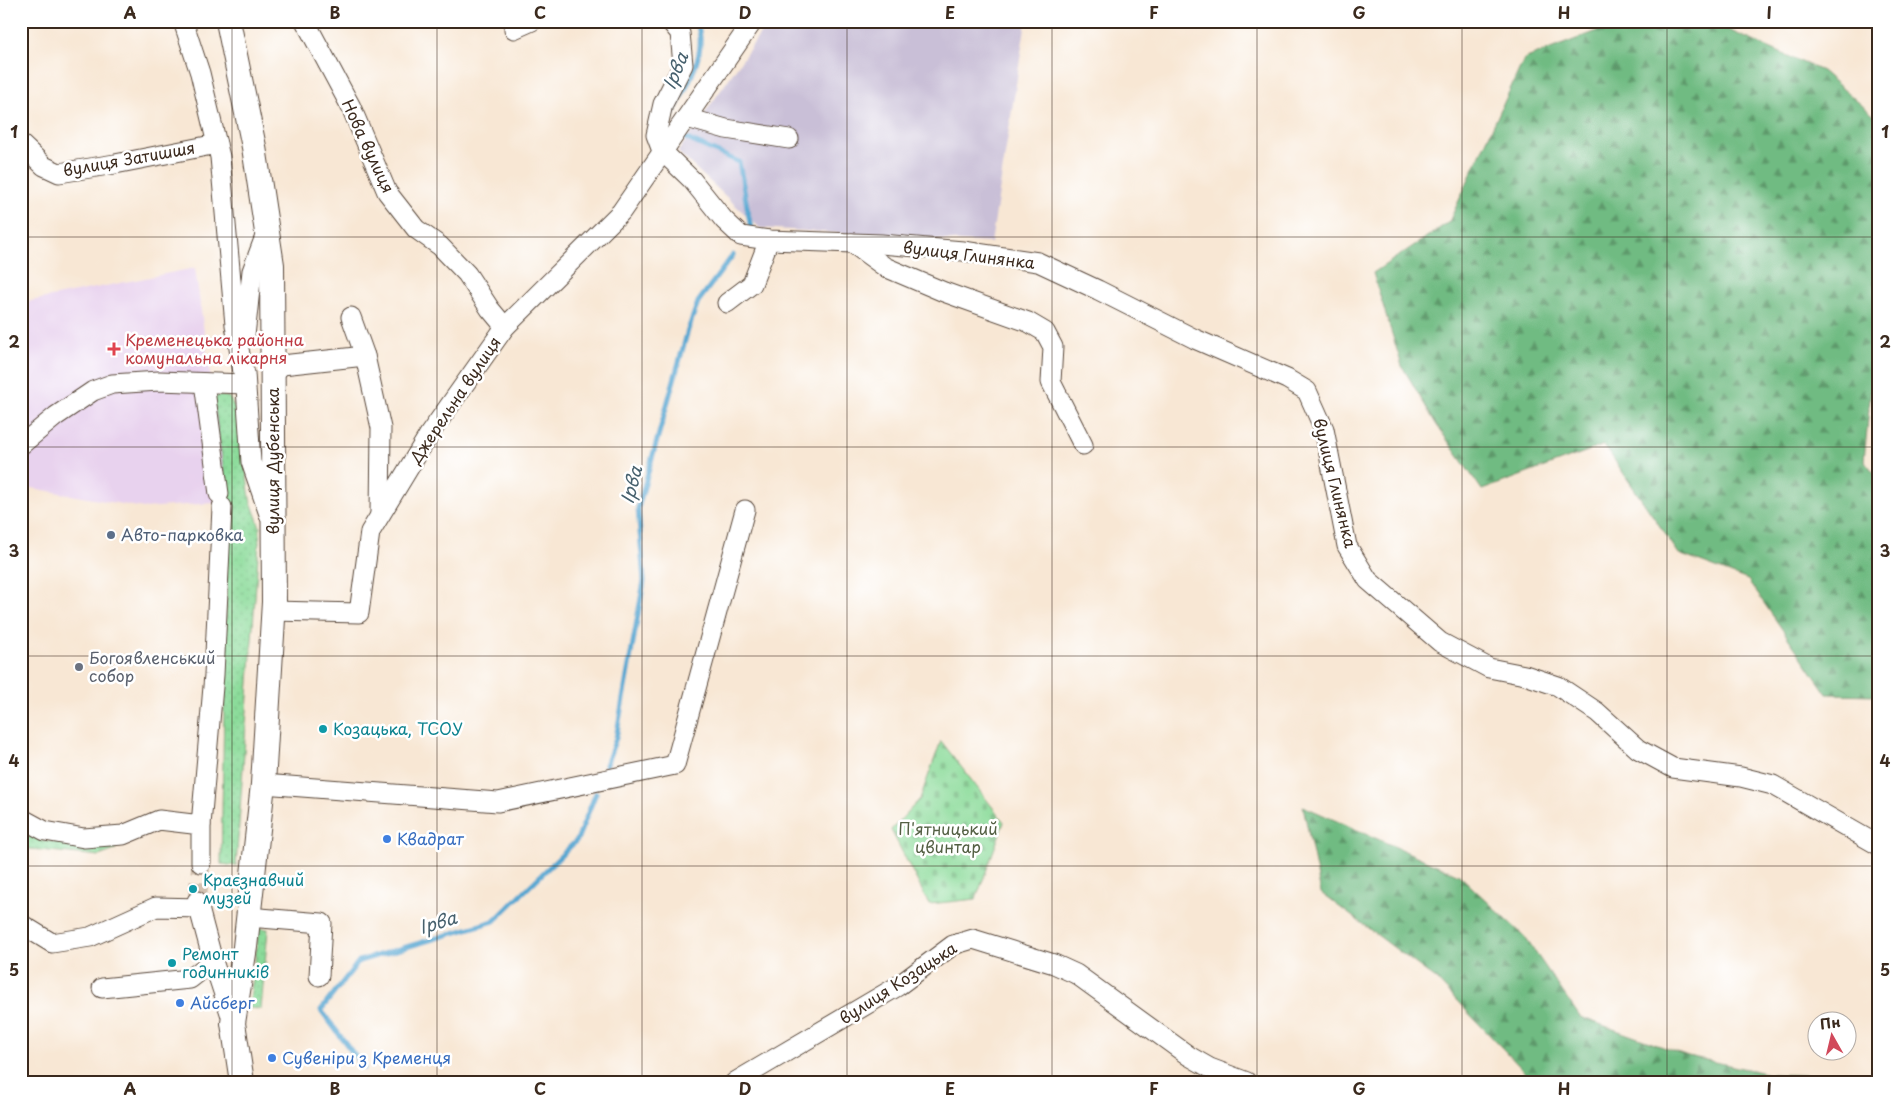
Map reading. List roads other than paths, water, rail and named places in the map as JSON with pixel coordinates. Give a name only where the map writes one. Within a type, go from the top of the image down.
[{"type":"main road","name":"вулиця Дубенська","points":[[228,21],[254,147],[272,265],[273,611],[263,784],[248,917],[233,1024],[242,1082]]},
{"type":"street","points":[[183,21],[200,73],[220,157],[229,239],[235,325],[245,384]]},
{"type":"street","name":"Нова вулиця","points":[[305,21],[351,107],[388,192],[416,230],[440,246],[467,274],[490,309],[505,326]]},
{"type":"street","points":[[514,29],[532,21]]},
{"type":"street","points":[[670,21],[680,33],[683,65],[663,104],[656,136],[726,129],[788,139]]},
{"type":"street","name":"Джерельна вулиця","points":[[273,611],[359,613],[370,532],[430,433],[505,326],[621,212],[754,21]]},
{"type":"street","name":"вулиця Глинянка","points":[[674,135],[692,180],[724,220],[741,236],[769,240],[852,243],[963,251],[1038,262],[1195,338],[1287,379],[1306,390],[1324,429],[1348,546],[1352,555],[1368,580],[1440,642],[1489,668],[1525,675],[1558,686],[1597,712],[1638,749],[1672,768],[1740,777],[1773,785],[1878,845]]},
{"type":"street","name":"вулиця Затишшя","points":[[21,144],[44,166],[58,173],[217,144]]},
{"type":"street","points":[[268,230],[252,271],[245,334],[245,384],[251,462],[273,528]]},
{"type":"street","points":[[727,303],[752,284],[769,240]]},
{"type":"street","points":[[852,243],[885,267],[944,292],[1028,322],[1045,332],[1054,347],[1051,382],[1083,445]]},
{"type":"street","points":[[350,317],[364,356],[382,428],[380,516]]},
{"type":"street","points":[[273,374],[282,365],[364,356]]},
{"type":"street","points":[[21,445],[56,416],[78,401],[112,384],[159,381],[245,384]]},
{"type":"street","points":[[201,863],[202,825],[214,675],[221,501],[204,383]]},
{"type":"street","points":[[263,784],[498,802],[675,765],[745,510]]},
{"type":"street","points":[[21,818],[45,831],[84,838],[123,835],[159,820],[202,825]]},
{"type":"street","points":[[21,924],[52,943],[90,937],[156,906],[198,904],[213,961],[233,1024]]},
{"type":"street","points":[[248,917],[322,924],[319,976]]},
{"type":"street","name":"вулиця Козацька","points":[[735,1082],[898,986],[952,944],[972,939],[1054,964],[1076,974],[1189,1056],[1210,1068],[1247,1082]]},
{"type":"street","points":[[102,988],[190,979],[213,961]]},
{"type":"waterway","name":"Ірва","points":[[667,124],[693,73],[697,59],[700,46],[699,33],[695,21]]},
{"type":"waterway","name":"Ірва","points":[[678,135],[739,162],[751,229]]},
{"type":"waterway","name":"Ірва","points":[[606,765],[616,738],[644,581],[638,508],[688,330],[698,302],[733,255]]},
{"type":"waterway","name":"Ірва","points":[[364,1068],[321,1010],[359,961],[494,921],[577,840],[596,793]]},
{"type":"tunnel","points":[[197,901],[201,863]]},
{"type":"place","name":"Кременецька районна комунальна лікарня","points":[[114,349]]},
{"type":"place","name":"Авто-парковка","points":[[111,535]]},
{"type":"place","name":"Богоявленський собор","points":[[79,667]]},
{"type":"place","name":"Козацька, ТСОУ","points":[[323,729]]},
{"type":"place","name":"Квадрат","points":[[387,839]]},
{"type":"place","name":"Краєзнавчий музей","points":[[193,889]]},
{"type":"place","name":"Ремонт годинників","points":[[172,963]]},
{"type":"place","name":"Айсберг","points":[[180,1003]]},
{"type":"place","name":"Сувеніри з Кременця","points":[[272,1058]]},
{"type":"park label","name":"П'ятницький цвинтар","points":[[948,838]]}]
